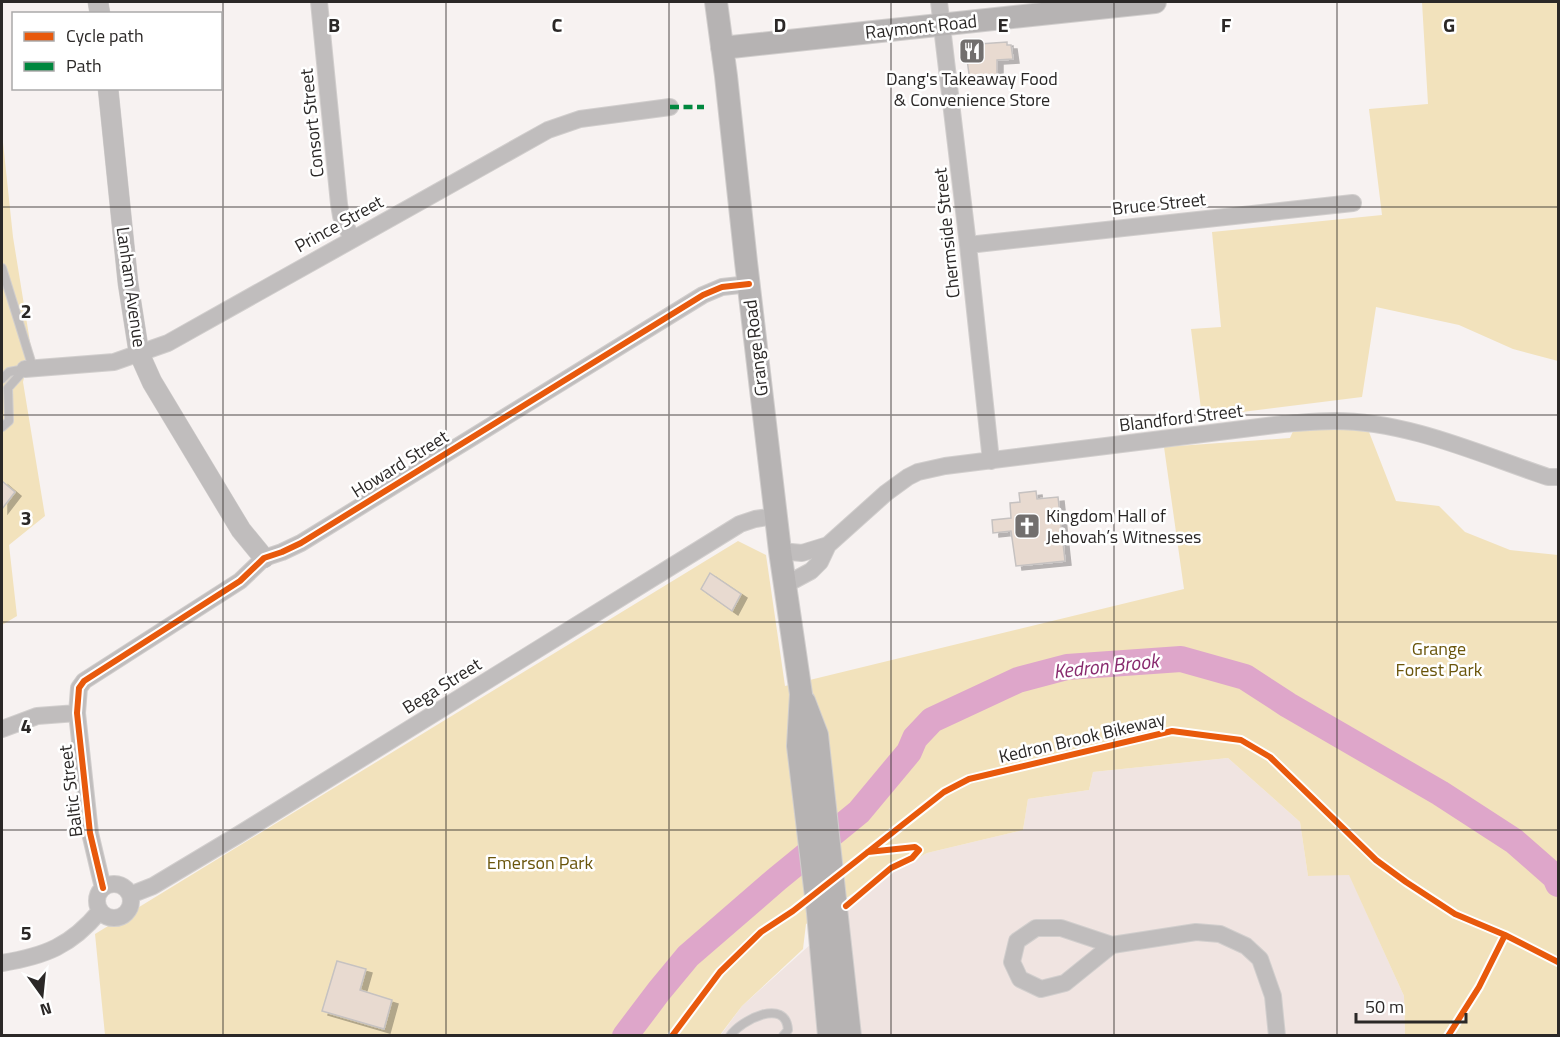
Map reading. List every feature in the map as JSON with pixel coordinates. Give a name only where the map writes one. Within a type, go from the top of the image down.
[{"type":"main road","name":"Grange Road","points":[[716,2],[780,551],[801,694],[798,746],[802,780],[827,908]]},
{"type":"main road","name":"Raymont Road","points":[[722,48],[1155,2]]},
{"type":"main road","name":"Grange Road","points":[[801,694],[817,735],[827,908]]},
{"type":"main road","points":[[827,908],[829,1035]]},
{"type":"main road","points":[[827,908],[850,1035]]},
{"type":"street","name":"Consort Street","points":[[320,2],[339,204],[341,216],[352,239]]},
{"type":"street","name":"Chermside Street","points":[[939,2],[991,461]]},
{"type":"street","name":"Lanham Avenue","points":[[108,90],[128,283],[139,352],[152,382],[241,530],[264,558]]},
{"type":"street","name":"Prince Street","points":[[29,369],[114,362],[177,338],[561,124],[580,119],[670,107]]},
{"type":"street","name":"Bruce Street","points":[[968,245],[1353,203]]},
{"type":"street","name":"Howard Street","points":[[79,688],[84,681],[108,664],[240,581],[264,558],[301,543],[703,295],[722,287],[749,284]]},
{"type":"street","name":"Blandford Street","points":[[785,585],[812,571],[820,562],[828,545],[886,493],[908,477],[931,469],[1283,424],[1334,421],[1379,425],[1419,433],[1548,477],[1558,477]]},
{"type":"street","name":"Bega Street","points":[[130,895],[153,886],[229,840],[740,524],[754,519],[776,516]]},
{"type":"street","name":"Blandford Street","points":[[780,551],[807,552],[828,545]]},
{"type":"street","name":"Baltic Street","points":[[79,688],[77,713],[90,833],[103,888]]},
{"type":"street","points":[[2,729],[37,716],[77,713]]},
{"type":"street","points":[[110,884],[125,888],[130,895],[130,909],[125,914],[112,919],[100,911],[97,903],[98,895],[103,888],[110,884]]},
{"type":"street","points":[[2,963],[27,959],[55,950],[75,937],[100,911]]},
{"type":"street","points":[[1112,945],[1065,983],[1041,989],[1020,979],[1012,963],[1017,941],[1036,928],[1061,928],[1112,945],[1196,932],[1220,934],[1246,946],[1260,959],[1273,996],[1277,1035]]},
{"type":"lane","points":[[2,268],[29,369]]},
{"type":"lane","points":[[2,378],[9,372],[29,369]]},
{"type":"lane","points":[[2,427],[9,421],[8,388],[29,369]]},
{"type":"lane","points":[[730,1035],[745,1021],[761,1015],[776,1014],[785,1020],[788,1030],[783,1035]]},
{"type":"shaded area","points":[[1228,758],[1300,822],[1308,876],[1349,874],[1404,996],[1405,1036],[720,1036],[742,1006],[890,873],[927,853],[1023,830],[1028,799],[1089,790],[1093,772]]},
{"type":"green space","points":[[1422,2],[1558,2],[1558,361],[1513,349],[1459,325],[1376,307],[1362,397],[1202,417],[1191,329],[1221,327],[1212,232],[1382,215],[1369,109],[1428,104]]},
{"type":"green space","points":[[2,133],[13,237],[31,348],[23,382],[45,516],[9,545],[17,616],[2,625]]},
{"type":"green space","points":[[1330,427],[1369,432],[1396,501],[1439,506],[1465,532],[1510,550],[1558,555],[1558,1035],[1405,1035],[1404,996],[1349,875],[1308,876],[1300,822],[1228,758],[1093,772],[1089,790],[1028,799],[1023,830],[927,853],[854,893],[806,924],[803,949],[742,1006],[720,1035],[105,1035],[95,934],[738,541],[766,555],[785,686],[1184,589],[1164,447],[1290,438],[1294,429]]},
{"type":"building","points":[[1007,42],[1007,45],[1011,45],[1013,59],[997,60],[997,78],[970,81],[965,45]]},
{"type":"building","points":[[2,481],[15,492],[2,509]]},
{"type":"building","name":"Kingdom Hall of Jehovah’s Witnesses","points":[[1036,491],[1037,499],[1058,497],[1065,561],[1016,566],[1011,531],[993,533],[992,520],[1011,518],[1010,503],[1020,502],[1019,493]]},
{"type":"building","points":[[710,573],[741,594],[732,611],[701,589]]},
{"type":"building","points":[[337,961],[366,969],[360,990],[392,1000],[384,1029],[322,1011]]},
{"type":"waterway","name":"Kedron Brook","points":[[625,1036],[688,956],[859,812],[909,752],[915,738],[932,720],[1018,680],[1067,667],[1181,659],[1245,677],[1288,705],[1440,793],[1514,841],[1555,877],[1558,884]]},
{"type":"marked path","points":[[670,107],[704,107]]},
{"type":"cycle path","points":[[103,888],[90,833],[77,713],[79,688],[84,681],[240,581],[264,558],[301,543],[703,295],[722,287],[749,284]]},
{"type":"cycle path","name":"Kedron Brook Bikeway","points":[[672,1036],[720,972],[761,932],[793,911],[944,792],[969,779],[1172,731],[1241,740],[1270,757],[1376,860],[1406,882],[1455,914],[1505,935],[1558,962]]},
{"type":"cycle path","points":[[846,906],[891,868],[912,858],[919,850],[915,847],[868,852]]},
{"type":"cycle path","points":[[1448,1036],[1479,987],[1505,935]]},
{"type":"place","name":"Dang's Takeaway Food & Convenience Store","points":[[972,51]]},
{"type":"place","name":"Kingdom Hall of Jehovah’s Witnesses","points":[[1027,526]]},
{"type":"park label","name":"Grange Forest Park","points":[[1439,659]]},
{"type":"park label","name":"Emerson Park","points":[[540,863]]}]
